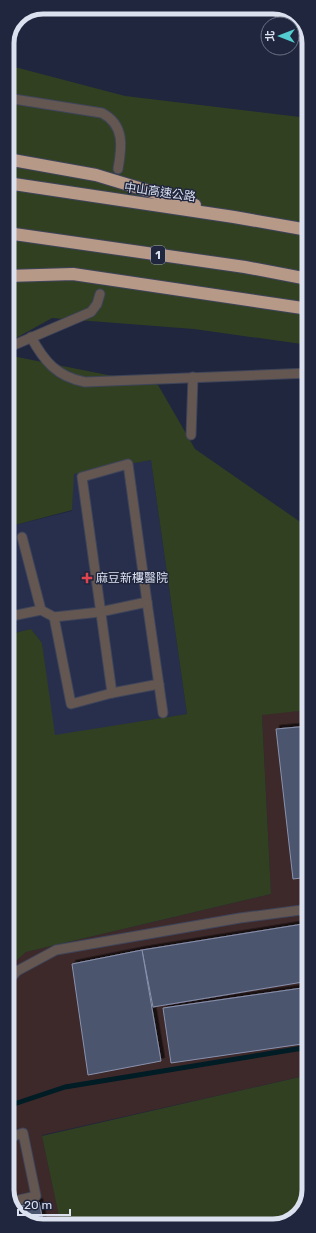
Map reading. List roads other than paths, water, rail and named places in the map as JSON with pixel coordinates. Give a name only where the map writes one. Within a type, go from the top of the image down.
[{"type":"highway","points":[[14,160],[96,175],[234,217]]},
{"type":"highway","name":"中山高速公路","points":[[14,184],[234,217],[302,229]]},
{"type":"highway","name":"1","points":[[14,234],[245,267],[302,278]]},
{"type":"highway","points":[[14,276],[73,274],[302,309]]},
{"type":"lane","points":[[14,99],[102,113],[109,117],[114,122],[120,133],[121,155],[118,169]]},
{"type":"lane","points":[[14,345],[91,312],[97,304],[100,294]]},
{"type":"lane","points":[[31,337],[48,364],[61,374],[75,380],[94,382],[302,373]]},
{"type":"lane","points":[[191,436],[192,377]]},
{"type":"lane","points":[[112,693],[82,477],[128,464],[163,713]]},
{"type":"lane","points":[[22,537],[41,610]]},
{"type":"lane","points":[[14,616],[41,610],[54,617],[100,612],[147,602]]},
{"type":"lane","points":[[54,617],[71,704],[112,693],[159,684]]},
{"type":"lane","points":[[14,974],[17,971],[56,950],[240,918],[302,910]]},
{"type":"lane","points":[[14,1136],[23,1133],[36,1196],[16,1200]]},
{"type":"waterway","points":[[14,1104],[65,1087],[302,1048]]},
{"type":"place","name":"麻豆新樓醫院","points":[[87,578]]}]
